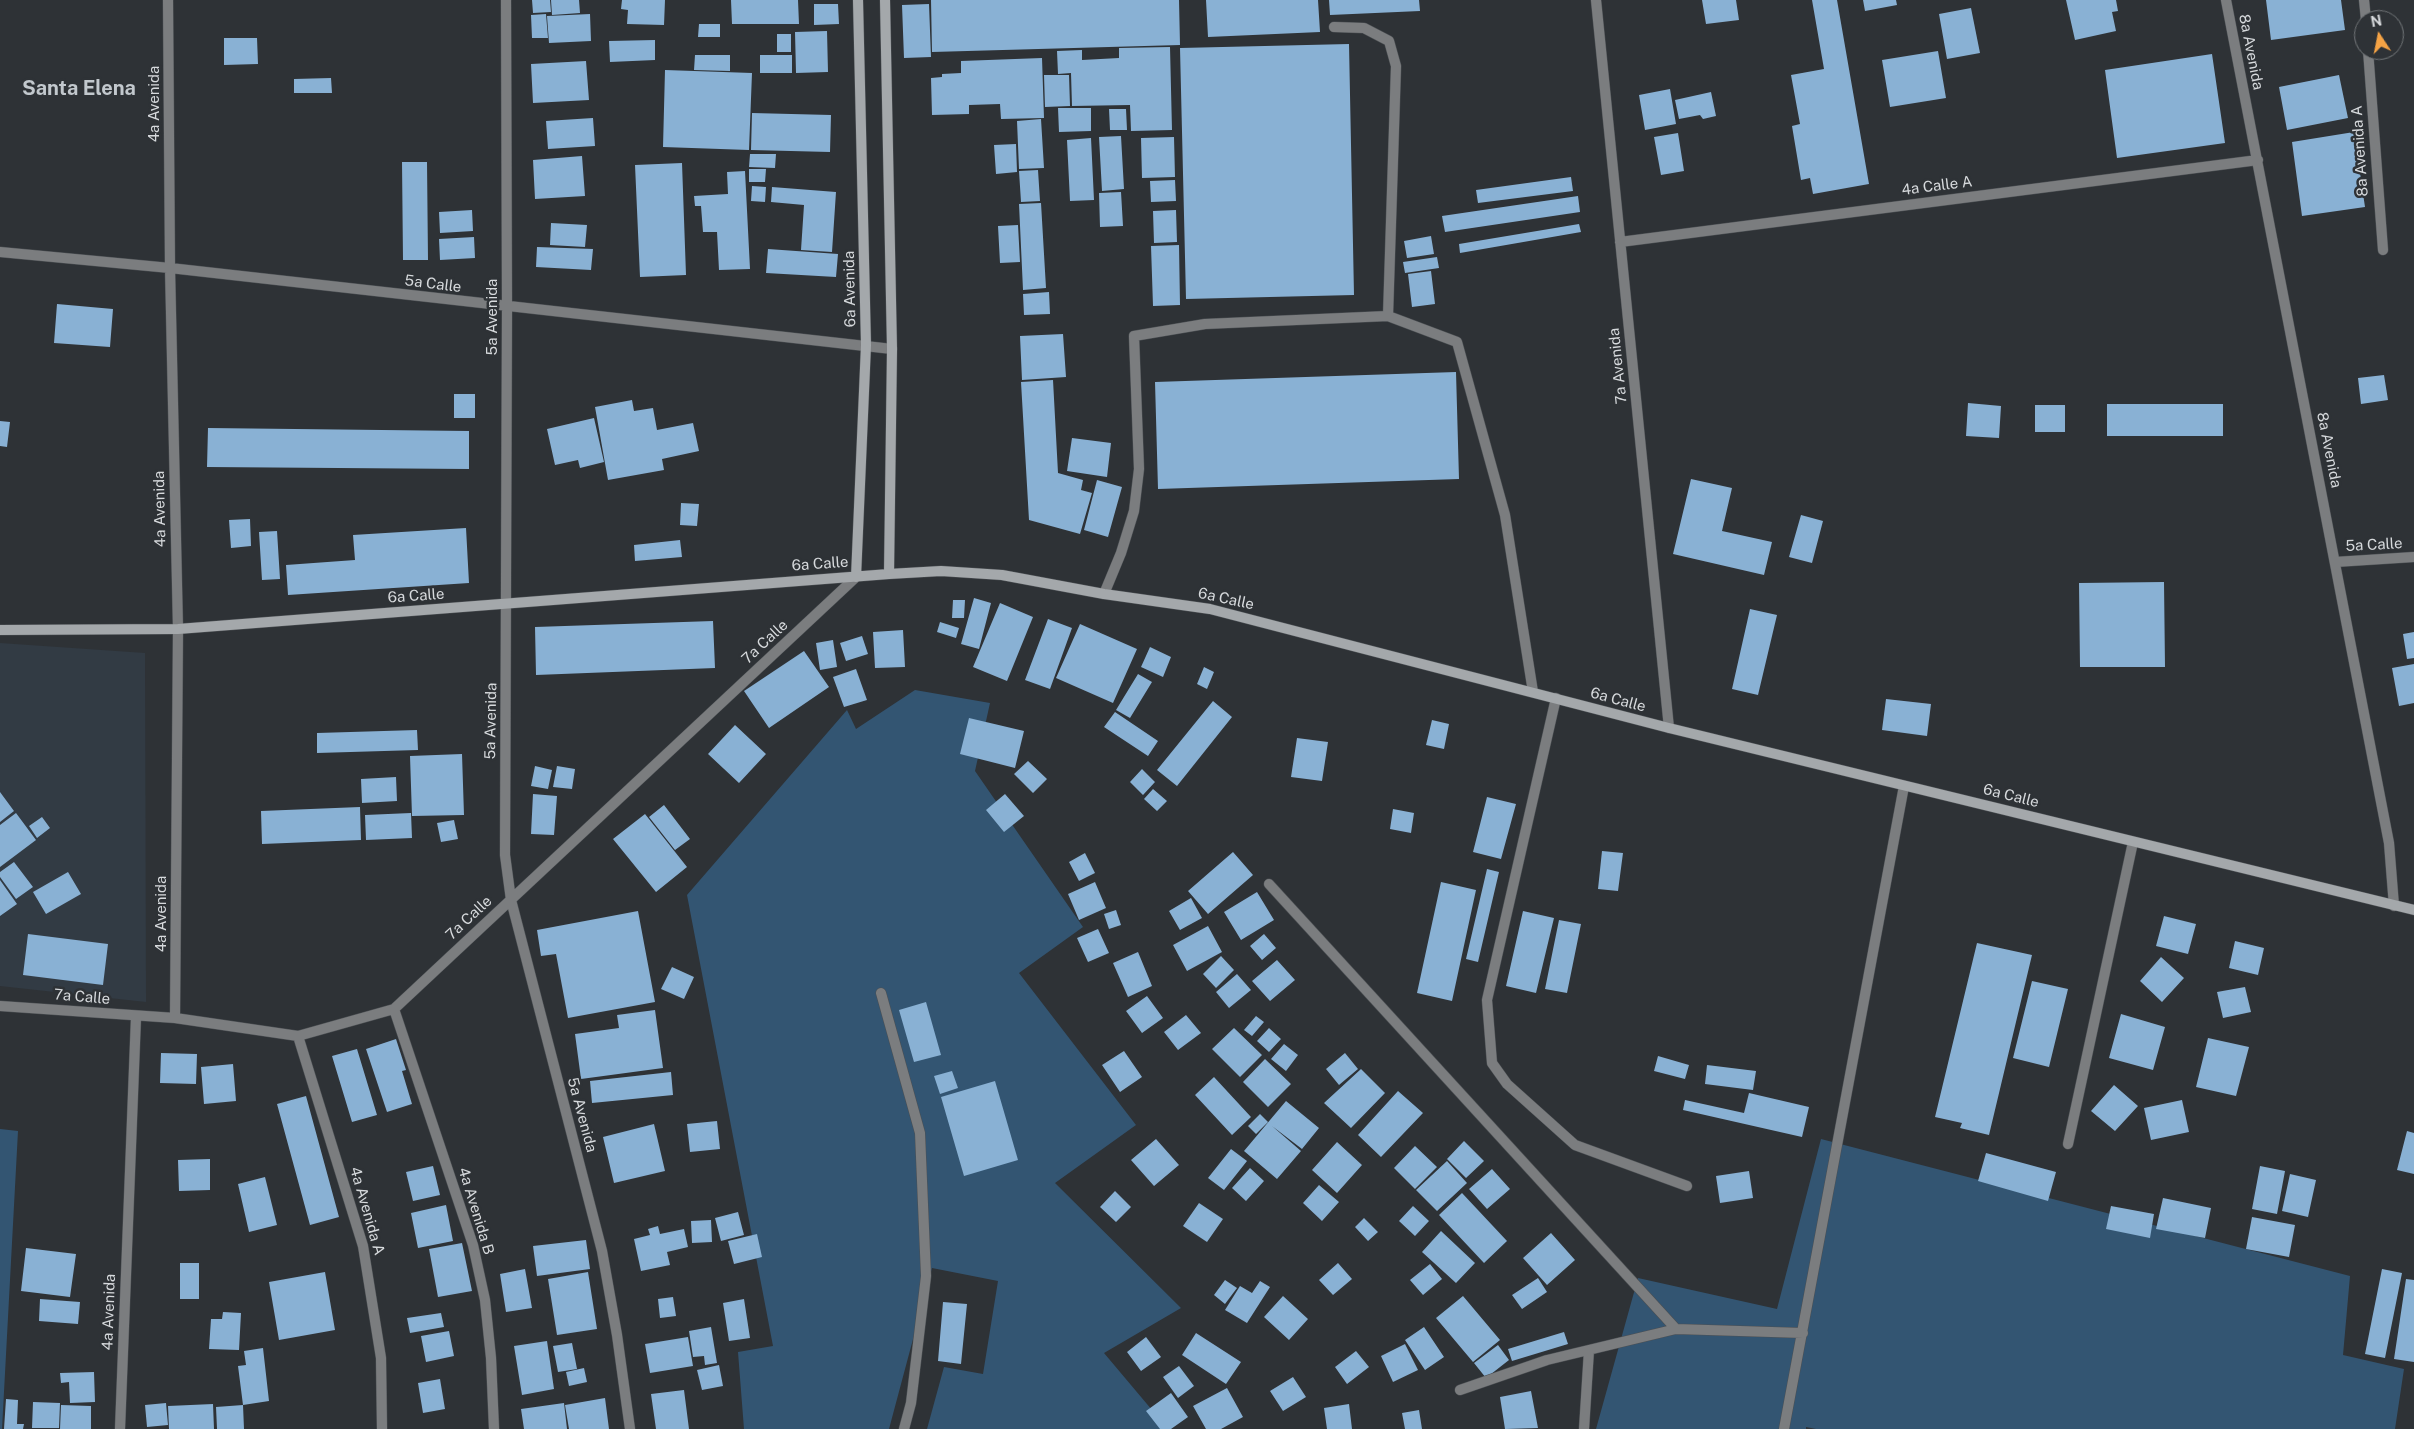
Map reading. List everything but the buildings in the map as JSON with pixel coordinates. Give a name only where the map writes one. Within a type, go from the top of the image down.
[{"type":"main road","name":"6a Avenida","points":[[856,577],[866,345],[858,0]]},
{"type":"main road","points":[[885,0],[892,349],[889,574]]},
{"type":"main road","name":"6a Calle","points":[[0,630],[178,629],[889,574],[941,571],[1002,575],[1104,594],[1210,609],[1669,728],[2414,910]]},
{"type":"street","name":"4a Avenida","points":[[168,0],[170,268],[178,629],[175,1018]]},
{"type":"street","name":"5a Avenida","points":[[506,0],[508,308],[505,855],[511,900],[602,1251],[618,1335],[630,1429]]},
{"type":"street","name":"7a Avenida","points":[[1596,0],[1669,728]]},
{"type":"street","name":"8a Avenida","points":[[2226,0],[2389,843],[2394,906]]},
{"type":"street","points":[[1334,27],[1364,28],[1389,41],[1396,66],[1388,316]]},
{"type":"street","name":"8a Avenida A","points":[[2369,60],[2382,250]]},
{"type":"street","name":"4a Calle A","points":[[1620,242],[2258,160]]},
{"type":"street","name":"5a Calle","points":[[0,252],[170,268],[508,308],[892,349]]},
{"type":"street","points":[[1104,594],[1121,553],[1134,510],[1139,469],[1134,336],[1204,324],[1388,316],[1457,342],[1506,515],[1533,692]]},
{"type":"street","name":"5a Calle","points":[[2335,562],[2414,557]]},
{"type":"street","name":"7a Calle","points":[[0,1006],[136,1017],[175,1018],[298,1036],[394,1009],[856,577]]},
{"type":"street","points":[[1556,698],[1487,1000],[1492,1063],[1507,1084],[1575,1144],[1687,1186]]},
{"type":"street","points":[[1784,1429],[1904,786]]},
{"type":"street","points":[[2068,1144],[2132,842]]},
{"type":"street","points":[[1269,884],[1676,1329]]},
{"type":"street","points":[[881,993],[920,1133],[926,1276],[911,1403],[904,1429]]},
{"type":"street","name":"4a Avenida B","points":[[394,1009],[473,1245],[486,1310],[491,1358],[494,1429]]},
{"type":"street","name":"4a Avenida","points":[[120,1429],[136,1017]]},
{"type":"street","name":"4a Avenida A","points":[[298,1036],[363,1246],[381,1358],[382,1429]]},
{"type":"street","points":[[1460,1390],[1547,1360],[1676,1329],[1803,1333]]},
{"type":"street","points":[[1584,1429],[1589,1350]]},
{"type":"shaded area","points":[[0,643],[145,653],[146,1002],[0,986]]},
{"type":"shaded area","points":[[915,690],[990,703],[975,771],[1083,927],[1019,973],[1136,1125],[1055,1183],[1181,1308],[1104,1353],[1168,1429],[927,1429],[944,1367],[983,1374],[998,1281],[932,1268],[889,1429],[744,1429],[738,1352],[773,1346],[687,895],[847,710],[856,729]]},
{"type":"shaded area","points":[[0,1129],[18,1131],[2,1429],[0,1429]]},
{"type":"shaded area","points":[[1821,1139],[2350,1276],[2343,1355],[2404,1369],[2395,1429],[1816,1429],[1806,1427],[1806,1429],[1596,1429],[1638,1278],[1777,1309]]},
{"type":"district","name":"Santa Elena","points":[[79,89]]}]
